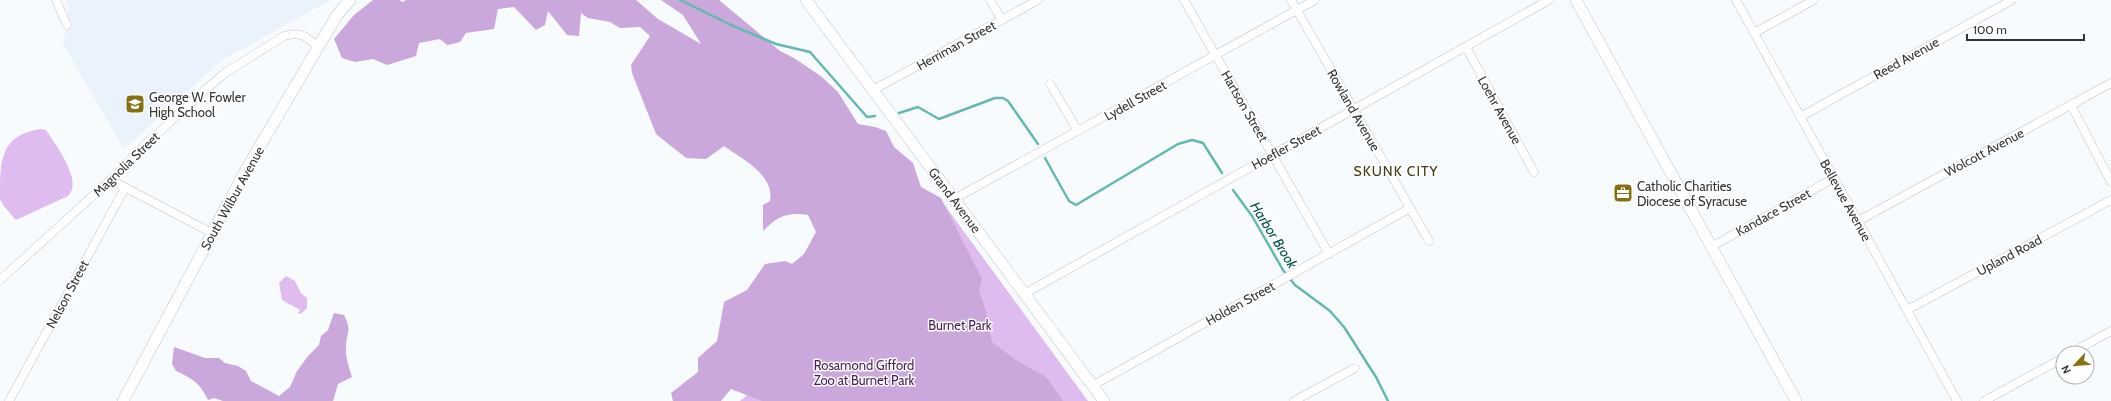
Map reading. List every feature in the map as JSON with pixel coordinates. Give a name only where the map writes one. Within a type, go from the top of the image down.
[{"type":"street","points":[[56,0],[67,25]]},
{"type":"street","name":"South Wilbur Avenue","points":[[123,401],[212,233],[318,47],[337,15],[350,0]]},
{"type":"street","name":"Grand Avenue","points":[[806,0],[1104,401]]},
{"type":"street","points":[[990,0],[1002,20]]},
{"type":"street","name":"Herriman Street","points":[[873,90],[1038,0]]},
{"type":"street","name":"Hartson Street","points":[[1184,0],[1329,254]]},
{"type":"street","name":"Rowland Avenue","points":[[1291,0],[1429,241]]},
{"type":"street","name":"Lydell Street","points":[[954,199],[1315,0]]},
{"type":"street","name":"Hoefler Street","points":[[1024,294],[1549,0]]},
{"type":"street","points":[[1576,0],[1796,401]]},
{"type":"street","name":"Bellevue Avenue","points":[[1736,0],[1957,401]]},
{"type":"street","points":[[1754,33],[1814,0]]},
{"type":"street","name":"Reed Avenue","points":[[1800,117],[2012,0]]},
{"type":"street","name":"Magnolia Street","points":[[0,280],[225,73],[284,36],[295,33],[302,35],[318,47]]},
{"type":"street","name":"Loehr Avenue","points":[[1466,47],[1534,172]]},
{"type":"street","name":"Wolcott Avenue","points":[[1858,221],[1924,183],[2111,83]]},
{"type":"street","points":[[1050,84],[1078,131]]},
{"type":"street","points":[[2070,105],[2111,182]]},
{"type":"street","name":"Kandace Street","points":[[1711,247],[1834,178]]},
{"type":"street","points":[[110,180],[212,233]]},
{"type":"street","name":"Nelson Street","points":[[9,401],[125,188]]},
{"type":"street","name":"Upland Road","points":[[1907,310],[2111,200]]},
{"type":"street","name":"Holden Street","points":[[1092,386],[1410,208]]},
{"type":"street","points":[[2086,345],[2111,331]]},
{"type":"street","points":[[1984,401],[2055,362]]},
{"type":"street","points":[[1294,401],[1355,368]]},
{"type":"shaded area","name":"George W. Fowler High School","points":[[65,0],[331,0],[222,60],[124,149],[63,44],[69,8]]},
{"type":"green space","name":"Rosamond Gifford Zoo at Burnet Park","points":[[373,0],[399,0],[403,2],[406,0],[636,0],[658,19],[701,44],[683,15],[661,0],[719,0],[780,51],[794,58],[822,77],[838,92],[858,124],[875,127],[886,131],[894,147],[913,163],[921,187],[941,198],[982,279],[979,291],[985,308],[992,342],[1016,360],[1046,377],[1063,401],[762,401],[731,389],[721,401],[673,401],[671,393],[698,372],[698,358],[717,341],[724,302],[747,290],[765,264],[785,261],[792,264],[804,254],[816,232],[808,215],[794,214],[783,216],[763,231],[763,205],[770,201],[770,192],[767,183],[756,169],[724,146],[706,159],[686,158],[656,134],[632,73],[631,65],[650,36],[640,27],[620,28],[610,22],[588,18],[581,13],[579,36],[567,35],[548,11],[545,25],[536,30],[514,7],[498,9],[494,29],[466,33],[460,42],[447,45],[440,39],[419,43],[416,56],[387,65],[373,59],[355,62],[342,58],[334,39],[354,15]]},
{"type":"green space","points":[[41,129],[46,130],[61,153],[73,182],[72,190],[68,196],[16,220],[3,205],[0,199],[2,161],[10,144],[17,137],[27,132]]},
{"type":"green space","name":"Burnet Park","points":[[943,203],[1088,401],[740,401],[752,391],[891,330]]},
{"type":"green space","points":[[286,276],[295,281],[301,293],[307,298],[307,308],[302,313],[298,314],[300,310],[282,300],[279,283]]},
{"type":"green space","points":[[334,313],[344,315],[348,325],[346,354],[352,377],[338,384],[333,401],[223,401],[214,398],[208,400],[199,385],[176,371],[172,364],[174,347],[205,358],[219,358],[225,363],[238,366],[246,371],[251,381],[279,396],[290,387],[297,371],[308,356],[319,345],[321,336],[328,330]]},
{"type":"waterway","name":"Harbor Brook","points":[[680,0],[731,25],[776,44],[810,52],[867,117],[875,116]]},
{"type":"waterway","name":"Harbor Brook","points":[[899,113],[918,107],[939,119],[995,98],[1003,98],[1008,101],[1038,144]]},
{"type":"waterway","name":"Harbor Brook","points":[[1045,158],[1069,201],[1076,205],[1178,144],[1192,140],[1203,143],[1222,173]]},
{"type":"waterway","name":"Harbor Brook","points":[[1233,190],[1252,216],[1283,270],[1295,285],[1330,311],[1344,327],[1376,377],[1388,401]]},
{"type":"place","name":"George W. Fowler High School","points":[[135,104]]},
{"type":"place","name":"Catholic Charities Diocese of Syracuse","points":[[1623,193]]},
{"type":"district","name":"SKUNK CITY","points":[[1396,171]]}]
